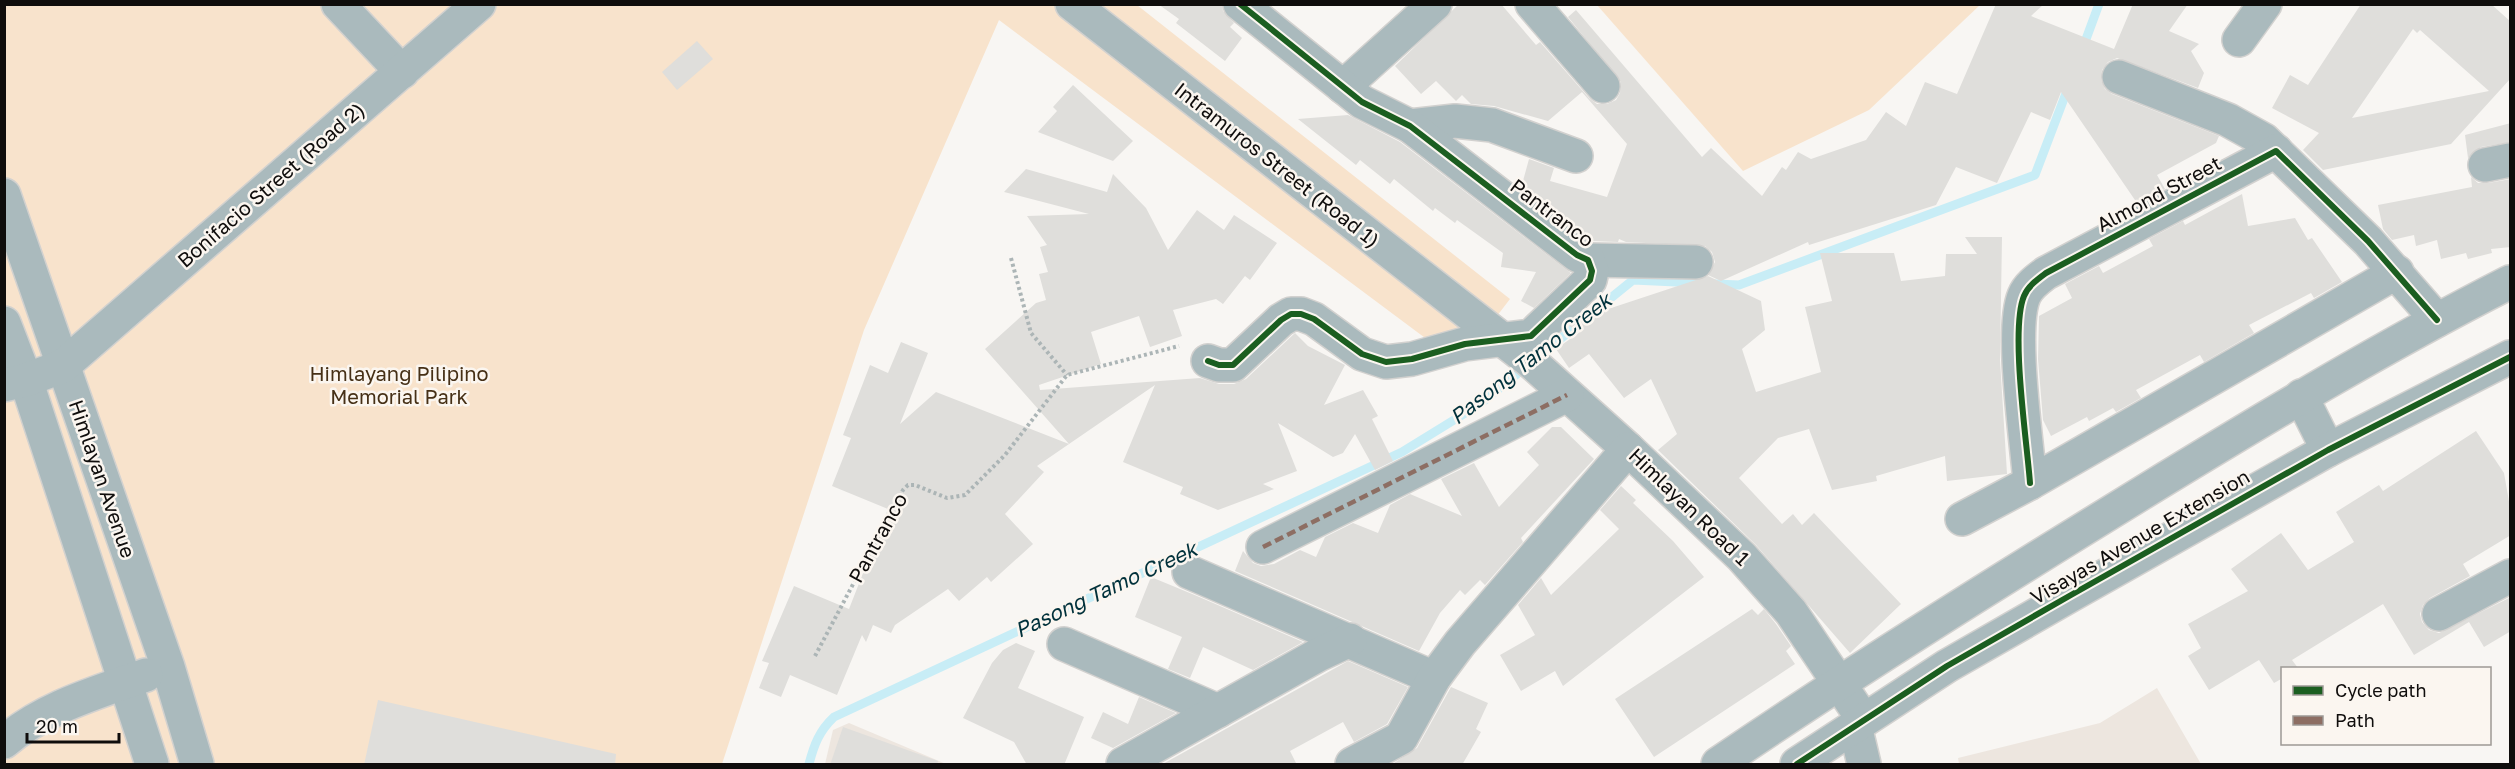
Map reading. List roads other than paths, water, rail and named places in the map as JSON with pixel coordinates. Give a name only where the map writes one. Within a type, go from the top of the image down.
[{"type":"street","points":[[338,4],[402,72]]},
{"type":"street","name":"Bonifacio Street (Road 2)","points":[[63,366],[479,4]]},
{"type":"street","name":"Intramuros Street (Road 1)","points":[[1072,4],[1490,332]]},
{"type":"street","name":"Pantranco","points":[[1208,361],[1219,365],[1233,365],[1281,320],[1292,314],[1301,314],[1314,319],[1362,354],[1386,362],[1490,332],[1531,336],[1590,280],[1592,271],[1588,260],[1577,255],[1410,126],[1362,102],[1343,87],[1279,18],[1240,4]]},
{"type":"street","points":[[1343,87],[1435,4]]},
{"type":"street","points":[[1532,4],[1603,86]]},
{"type":"street","points":[[2239,40],[2265,4]]},
{"type":"street","points":[[2119,78],[2228,120],[2264,140],[2397,272],[2437,320]]},
{"type":"street","points":[[1410,126],[1455,121],[1492,125],[1576,156]]},
{"type":"street","name":"Almond Street","points":[[2030,483],[2018,330],[2025,294],[2034,282],[2046,273],[2276,151]]},
{"type":"street","name":"Himlayan Avenue","points":[[4,195],[168,668],[197,765]]},
{"type":"street","points":[[1588,260],[1696,262]]},
{"type":"street","points":[[1962,519],[2030,483],[2397,272]]},
{"type":"street","name":"Visayas Avenue Extension","points":[[1718,765],[1839,684],[2047,551],[2301,396],[2437,320],[2511,282]]},
{"type":"street","name":"Himlayan Avenue","points":[[4,323],[15,383],[126,683],[152,765]]},
{"type":"street","name":"Himlayan Road 1","points":[[1490,332],[1547,377],[1628,449],[1742,557],[1791,612],[1839,684],[1846,738]]},
{"type":"street","points":[[15,383],[63,366]]},
{"type":"street","name":"Visayas Avenue Extension","points":[[1797,765],[1846,738],[1947,666],[2328,450],[2507,368]]},
{"type":"street","points":[[1263,547],[1547,377]]},
{"type":"street","points":[[2301,396],[2328,450]]},
{"type":"street","points":[[1352,765],[1401,738],[1434,678],[1460,643],[1628,449]]},
{"type":"street","points":[[1189,572],[1434,678]]},
{"type":"street","points":[[2439,614],[2511,576]]},
{"type":"street","points":[[1123,765],[1350,640]]},
{"type":"street","points":[[1064,645],[1218,711]]},
{"type":"street","points":[[4,742],[26,724],[49,711],[168,668]]},
{"type":"street","points":[[1846,738],[1864,765]]},
{"type":"waterway","name":"Pasong Tamo Creek","points":[[2082,50],[2099,4]]},
{"type":"waterway","name":"Pasong Tamo Creek","points":[[1715,284],[1739,285],[2035,175],[2068,88]]},
{"type":"waterway","name":"Pasong Tamo Creek","points":[[809,764],[818,739],[834,717],[1402,452],[1480,404],[1633,280],[1698,283]]},
{"type":"park label","name":"Himlayang Pilipino Memorial Park","points":[[399,386]]}]
